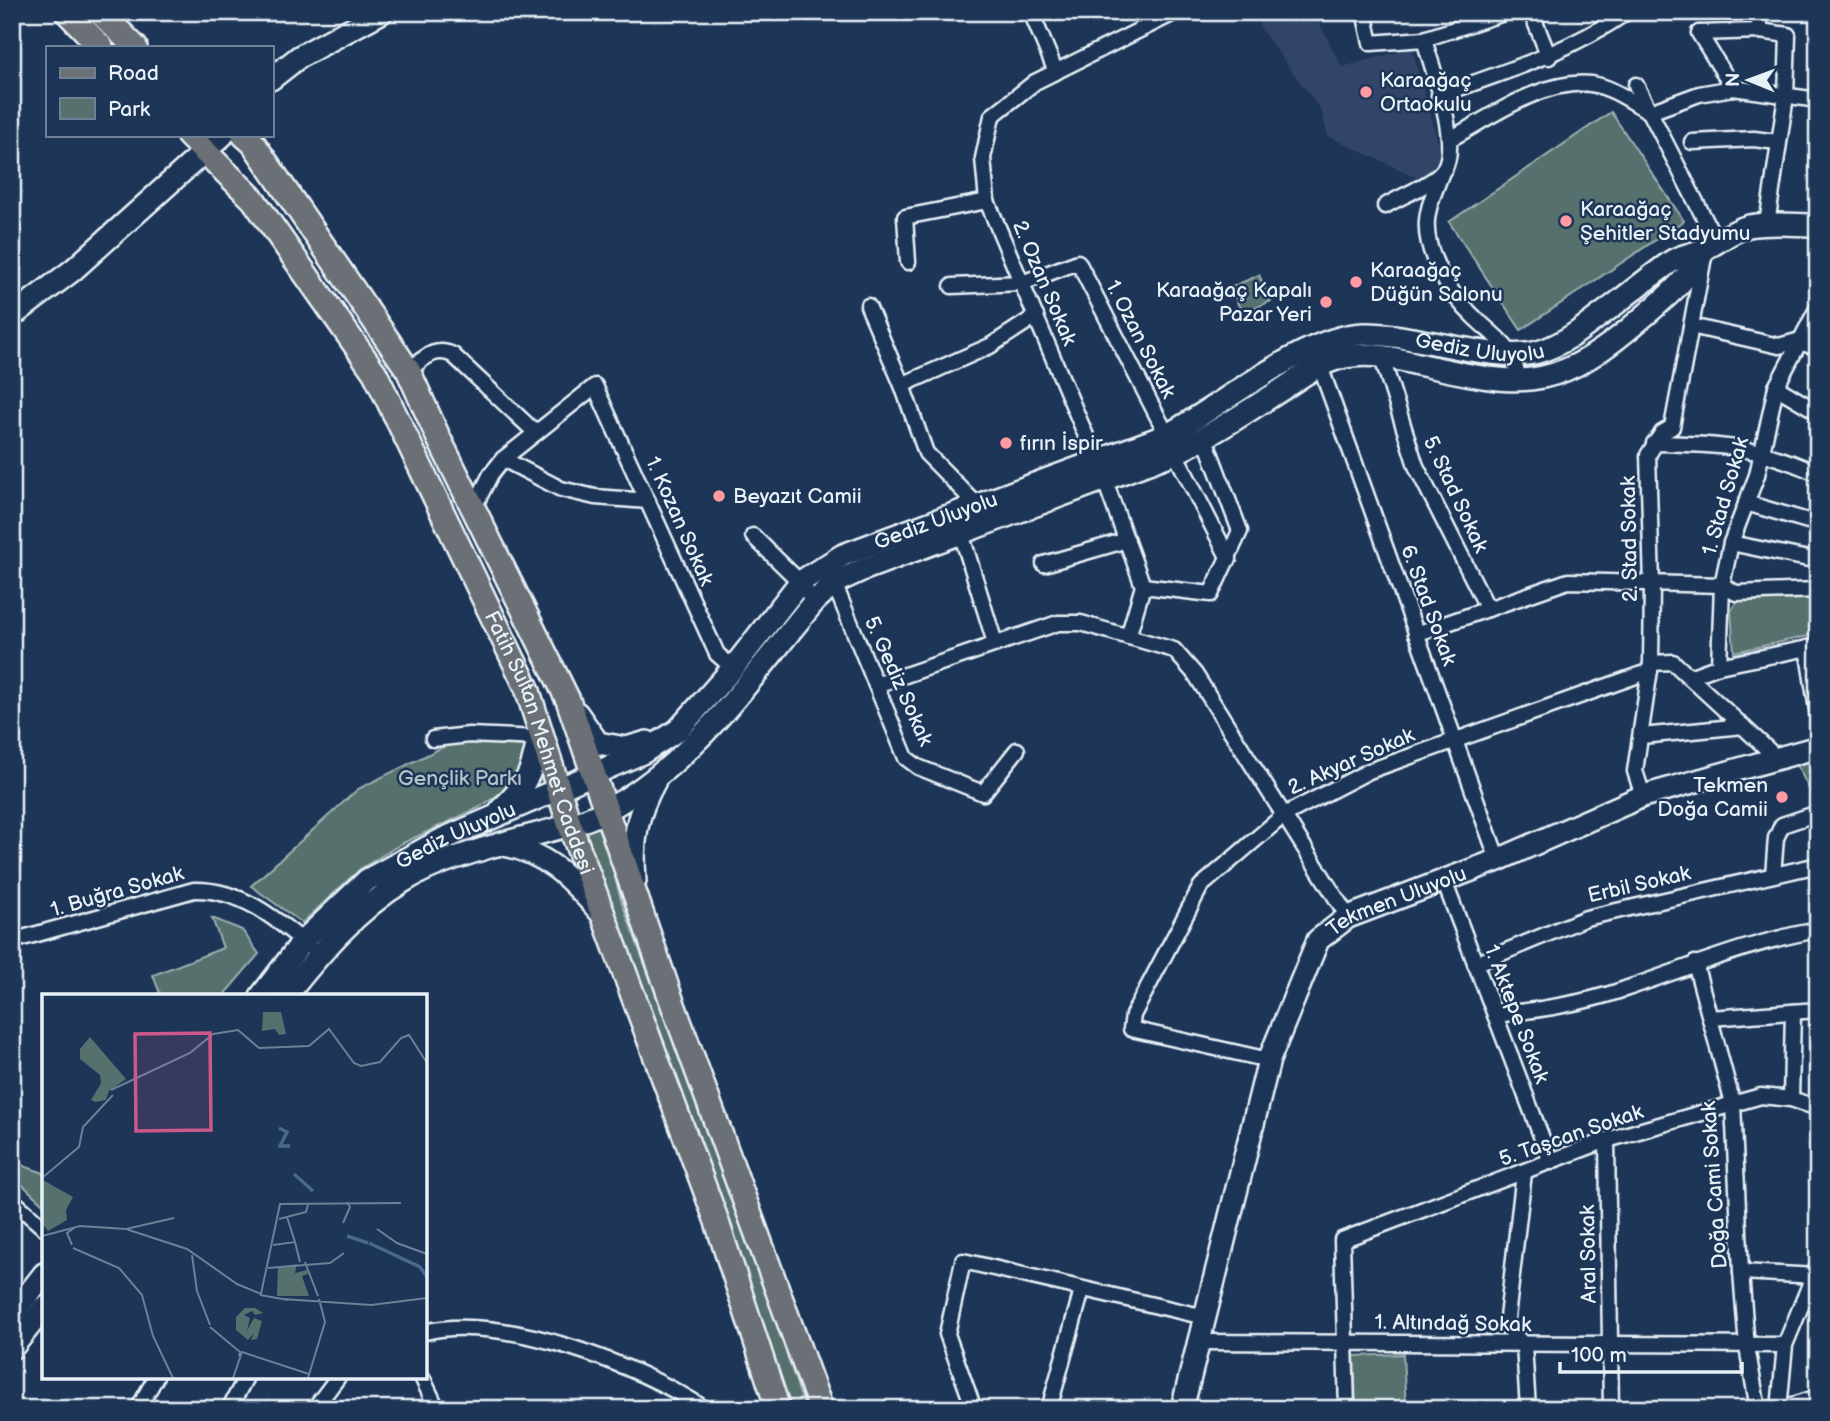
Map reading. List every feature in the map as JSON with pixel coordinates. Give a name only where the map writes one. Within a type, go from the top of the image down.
[{"type":"main road","points":[[66,12],[100,46]]},
{"type":"main road","points":[[100,12],[134,46]]},
{"type":"main road","name":"Fatih Sultan Mehmet Caddesi","points":[[189,136],[253,199],[375,373],[527,688],[569,823],[716,1219],[774,1407]]},
{"type":"main road","name":"Fatih Sultan Mehmet Caddesi","points":[[245,136],[253,143],[408,370],[473,509],[568,700],[636,897],[821,1409]]},
{"type":"street","points":[[273,77],[299,57],[382,12]]},
{"type":"street","points":[[1031,12],[1056,72],[1172,13]]},
{"type":"street","points":[[1364,12],[1371,43],[1424,39],[1507,12]]},
{"type":"street","points":[[1531,12],[1549,57]]},
{"type":"street","points":[[1439,95],[1549,57],[1597,33],[1627,12]]},
{"type":"street","points":[[1758,12],[1760,31]]},
{"type":"street","points":[[1733,88],[1699,33],[1760,31],[1788,35],[1786,96],[1777,142],[1767,224]]},
{"type":"street","points":[[1424,39],[1450,139],[1450,156],[1441,174],[1427,220],[1428,239],[1434,256],[1460,302],[1513,354],[1520,382]]},
{"type":"street","name":"2. Ozan Sokak","points":[[1056,72],[1035,82],[992,116],[983,158],[987,201],[1101,471],[1143,586]]},
{"type":"street","points":[[1450,139],[1549,88],[1591,84],[1620,94],[1650,112]]},
{"type":"street","points":[[1636,85],[1711,245]]},
{"type":"street","points":[[1650,112],[1699,94],[1733,88],[1818,100]]},
{"type":"street","points":[[12,316],[73,270],[222,136]]},
{"type":"street","points":[[1692,142],[1754,139],[1777,142]]},
{"type":"street","points":[[1385,206],[1441,174]]},
{"type":"street","points":[[908,262],[905,217],[987,201]]},
{"type":"street","name":"Gediz Uluyolu","points":[[1171,444],[1200,418],[1299,354],[1339,337],[1365,334],[1392,336],[1513,354],[1538,353],[1552,348],[1673,260],[1747,227],[1767,224],[1818,225]]},
{"type":"street","name":"Gediz Uluyolu","points":[[287,994],[311,948],[404,881],[443,862],[608,810],[657,776],[697,744],[814,602],[834,583],[961,533],[1101,471],[1171,444],[1205,439],[1320,366],[1343,357],[1381,355],[1481,378],[1520,382],[1542,380],[1577,367],[1609,345],[1684,280],[1711,245]]},
{"type":"street","name":"2. Stad Sokak","points":[[1643,796],[1635,771],[1650,667],[1652,584],[1648,455],[1654,443],[1672,427],[1691,326],[1711,245]]},
{"type":"street","name":"1. Ozan Sokak","points":[[1022,283],[1078,262],[1229,559]]},
{"type":"street","points":[[952,286],[1022,283]]},
{"type":"street","points":[[868,306],[902,384],[926,453],[979,507]]},
{"type":"street","name":"1. Stad Sokak","points":[[1719,666],[1722,585],[1731,543],[1757,475],[1760,451],[1776,387],[1797,341],[1818,307]]},
{"type":"street","points":[[902,384],[990,346],[1036,316]]},
{"type":"street","points":[[1691,326],[1779,346],[1797,341],[1818,348]]},
{"type":"street","points":[[408,370],[434,351],[442,350],[453,355],[536,433],[503,459],[491,474],[473,509]]},
{"type":"street","name":"5. Stad Sokak","points":[[1381,355],[1416,467],[1488,609]]},
{"type":"street","name":"6. Stad Sokak","points":[[1320,366],[1497,860]]},
{"type":"street","name":"1. Kozan Sokak","points":[[536,433],[595,386],[717,654],[733,668]]},
{"type":"street","points":[[1776,387],[1818,412]]},
{"type":"street","points":[[1128,637],[1143,586],[1211,594],[1240,531],[1205,439]]},
{"type":"street","points":[[1654,443],[1720,444],[1760,451],[1818,474]]},
{"type":"street","points":[[503,459],[561,489],[596,497],[648,501]]},
{"type":"street","name":"Gediz Uluyolu","points":[[263,994],[311,948],[367,880],[443,839],[644,752],[678,730],[733,668],[800,582],[843,555],[979,507],[1101,471]]},
{"type":"street","points":[[1746,503],[1818,524]]},
{"type":"street","points":[[961,533],[995,643]]},
{"type":"street","points":[[753,536],[800,582],[814,602]]},
{"type":"street","points":[[1044,564],[1128,540]]},
{"type":"street","points":[[1731,543],[1818,561]]},
{"type":"street","points":[[1416,634],[1568,581],[1722,585],[1736,593],[1818,590]]},
{"type":"street","name":"5. Gediz Sokak","points":[[834,583],[906,758],[918,767],[983,793],[1017,750]]},
{"type":"street","points":[[876,685],[1058,623],[1082,623],[1174,650],[1195,674],[1348,917]]},
{"type":"street","points":[[1689,677],[1719,666],[1812,647],[1818,716]]},
{"type":"street","points":[[1650,667],[1674,662],[1777,758]]},
{"type":"street","name":"2. Akyar Sokak","points":[[1269,1060],[1131,1029],[1133,1015],[1201,886],[1284,815],[1369,771],[1650,667]]},
{"type":"street","points":[[568,700],[598,743],[611,747],[626,748],[678,730]]},
{"type":"street","points":[[1642,736],[1743,726]]},
{"type":"street","points":[[433,740],[470,735],[539,733],[533,770],[520,792],[486,822]]},
{"type":"street","name":"Tekmen Uluyolu","points":[[1182,1409],[1269,1060],[1318,940],[1348,917],[1497,860],[1643,796],[1818,747]]},
{"type":"street","points":[[636,897],[635,832],[639,812],[657,776]]},
{"type":"street","points":[[1773,875],[1776,838],[1782,825],[1818,813]]},
{"type":"street","points":[[498,845],[525,848],[550,861],[573,881],[605,918]]},
{"type":"street","name":"Erbil Sokak","points":[[1475,964],[1586,918],[1818,865]]},
{"type":"street","name":"1. Aktepe Sokak","points":[[1444,881],[1551,1162]]},
{"type":"street","name":"1. Buğra Sokak","points":[[12,941],[194,890],[219,890],[245,900],[311,948]]},
{"type":"street","points":[[1495,1016],[1546,1009],[1620,991],[1770,939],[1818,930]]},
{"type":"street","name":"Doğa Cami Sokak","points":[[1695,963],[1732,1104],[1747,1347],[1758,1409]]},
{"type":"street","points":[[1710,1018],[1818,1010]]},
{"type":"street","points":[[1791,1099],[1793,1012]]},
{"type":"street","name":"5. Taşcan Sokak","points":[[1346,1343],[1342,1240],[1607,1140],[1732,1104],[1761,1096],[1791,1099],[1818,1108]]},
{"type":"street","name":"Aral Sokak","points":[[1607,1140],[1611,1409]]},
{"type":"street","points":[[1524,1173],[1506,1326],[1524,1345],[1528,1409]]},
{"type":"street","points":[[12,1200],[42,1226]]},
{"type":"street","points":[[974,1409],[947,1334],[963,1261],[1205,1317]]},
{"type":"street","points":[[1741,1272],[1816,1272],[1785,1345],[1779,1409],[1818,1397]]},
{"type":"street","points":[[12,1315],[42,1277]]},
{"type":"street","points":[[1049,1409],[1082,1290]]},
{"type":"street","points":[[12,1348],[42,1310]]},
{"type":"street","points":[[427,1332],[446,1327],[476,1329],[556,1343],[649,1376],[705,1409]]},
{"type":"street","name":"1. Altındağ Sokak","points":[[1200,1342],[1747,1347],[1785,1345]]},
{"type":"street","points":[[1346,1343],[1347,1409]]},
{"type":"street","points":[[138,1409],[155,1379]]},
{"type":"street","points":[[229,1409],[245,1379]]},
{"type":"street","points":[[314,1409],[336,1379]]},
{"type":"street","points":[[423,1379],[436,1408]]},
{"type":"shaded area","name":"Karaağaç Ortaokulu","points":[[1255,12],[1314,12],[1342,67],[1412,48],[1443,161],[1420,179],[1328,136],[1321,110],[1260,28]]},
{"type":"green space","name":"Karaağaç Şehitler Stadyumu","points":[[1611,112],[1684,221],[1521,330],[1449,222]]},
{"type":"green space","points":[[1259,275],[1271,301],[1242,314],[1231,287]]},
{"type":"green space","points":[[1818,594],[1818,634],[1734,652],[1731,611],[1737,601]]},
{"type":"green space","name":"Gençlik Parkı","points":[[455,741],[531,743],[513,785],[478,808],[401,844],[360,869],[302,923],[251,886],[358,789]]},
{"type":"green space","points":[[1818,759],[1818,798],[1814,799],[1797,765]]},
{"type":"green space","points":[[600,825],[622,903],[762,1281],[805,1409],[792,1409],[690,1118],[582,834]]},
{"type":"green space","points":[[212,918],[242,930],[259,954],[225,994],[160,994],[153,975],[223,948]]},
{"type":"green space","points":[[12,1158],[15,1163],[42,1172],[42,1203],[12,1175]]},
{"type":"green space","points":[[1403,1354],[1406,1409],[1356,1409],[1354,1356]]},
{"type":"place","name":"Karaağaç Ortaokulu","points":[[1366,92]]},
{"type":"place","name":"Karaağaç Şehitler Stadyumu","points":[[1566,221]]},
{"type":"place","name":"Karaağaç Düğün Salonu","points":[[1356,282]]},
{"type":"place","name":"Karaağaç Kapalı Pazar Yeri","points":[[1326,302]]},
{"type":"place","name":"fırın İspir","points":[[1006,443]]},
{"type":"place","name":"Beyazıt Camii","points":[[719,496]]},
{"type":"place","name":"Tekmen Doğa Camii","points":[[1782,797]]}]
